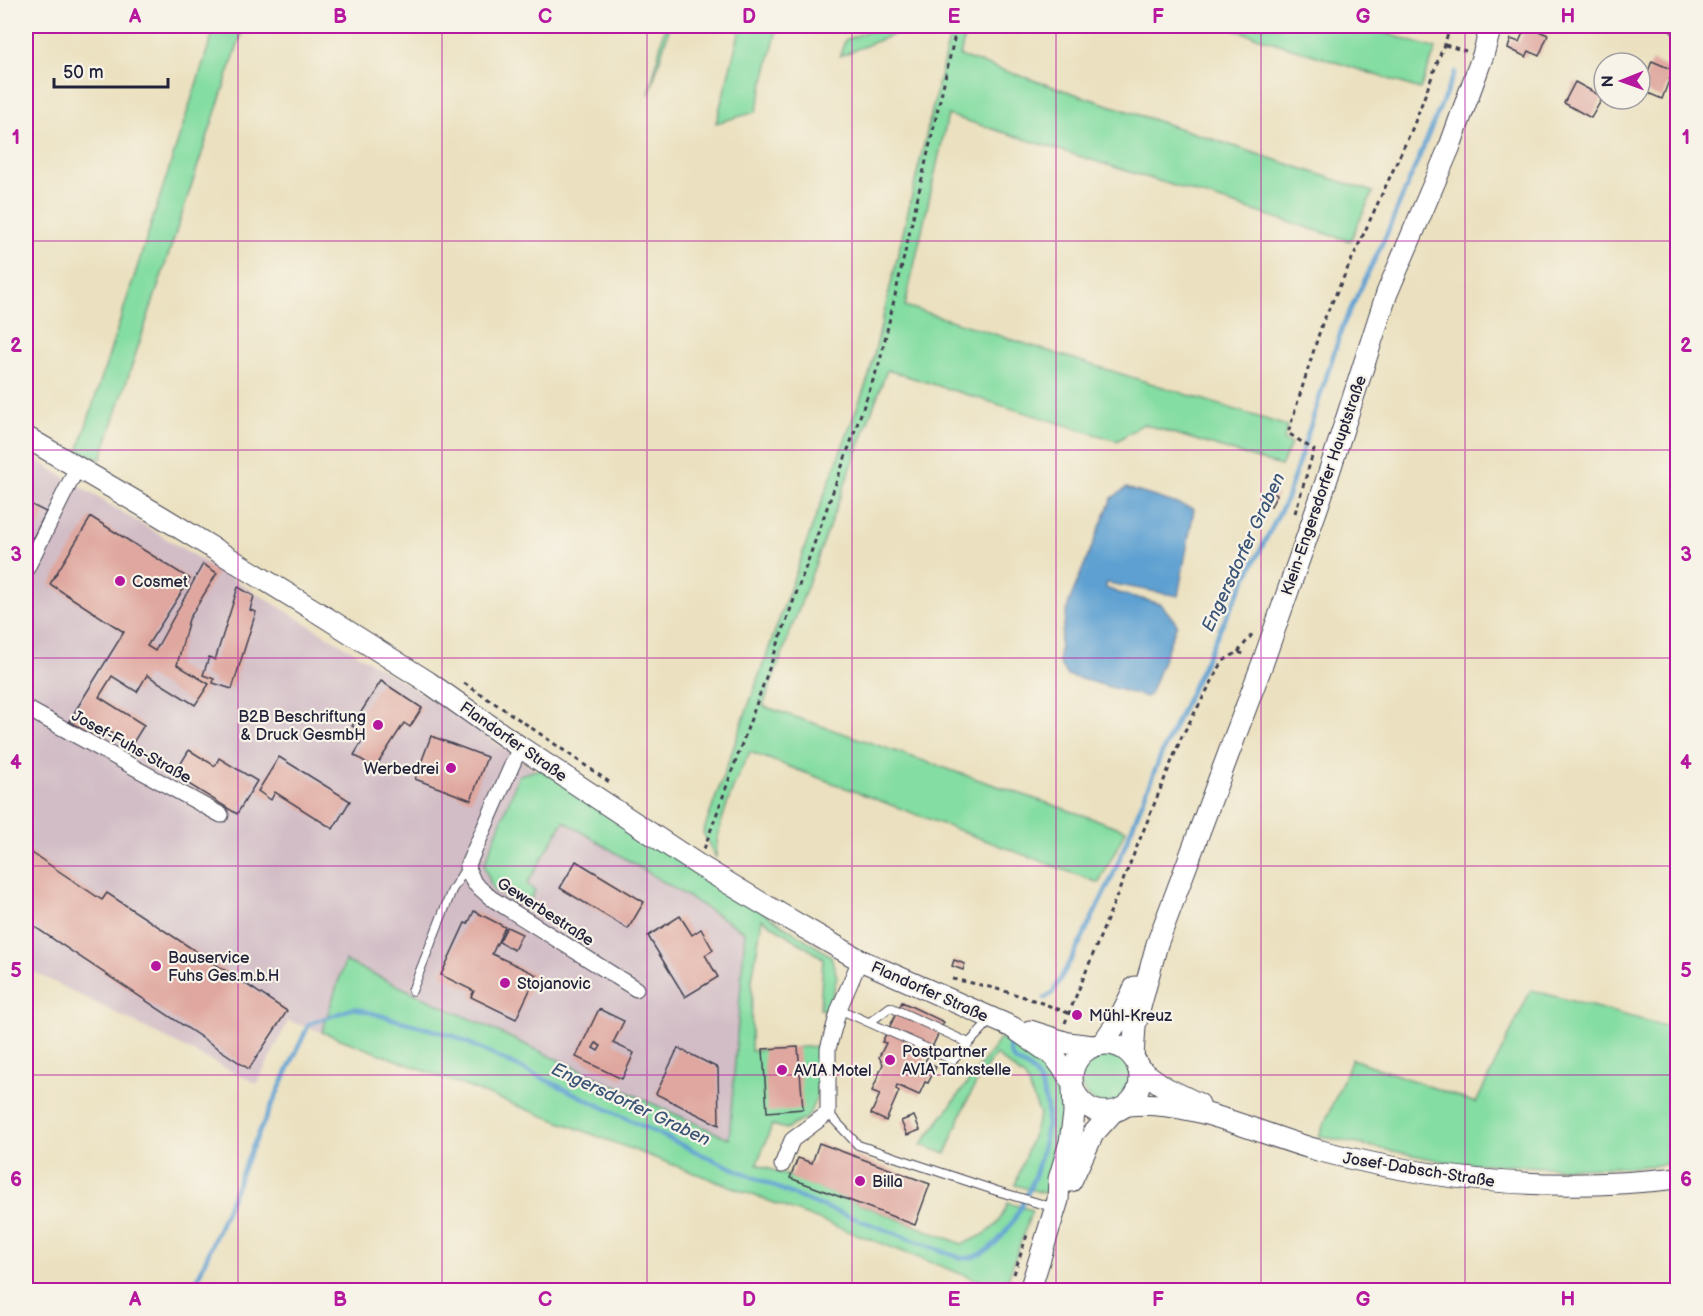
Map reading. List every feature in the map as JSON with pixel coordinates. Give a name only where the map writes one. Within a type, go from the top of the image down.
[{"type":"main road","name":"Klein-Engersdorfer Hauptstraße","points":[[1157,944],[1263,662],[1322,494],[1387,293],[1450,146],[1483,55],[1491,26]]},
{"type":"main road","name":"Flandorfer Straße","points":[[26,437],[332,621],[428,682],[520,747],[702,856],[860,960],[1012,1027],[1054,1056],[1072,1084]]},
{"type":"main road","points":[[1030,1290],[1049,1203],[1059,1179],[1073,1128],[1072,1084],[1077,1059],[1082,1053],[1097,1045],[1118,1021],[1157,944]]},
{"type":"main road","points":[[1049,1203],[1071,1183],[1093,1134],[1134,1098],[1138,1089],[1140,1080],[1136,1063],[1135,1026],[1157,944]]},
{"type":"main road","name":"Flandorfer Straße","points":[[1012,1027],[1061,1041],[1097,1045]]},
{"type":"main road","points":[[1097,1045],[1116,1046],[1136,1063]]},
{"type":"main road","name":"Josef-Dabsch-Straße","points":[[1136,1063],[1166,1088],[1237,1123]]},
{"type":"main road","points":[[1072,1084],[1080,1101],[1086,1107],[1098,1112],[1120,1109]]},
{"type":"main road","name":"Josef-Dabsch-Straße","points":[[1120,1109],[1166,1105],[1237,1123],[1319,1151],[1452,1177],[1512,1183],[1571,1185],[1677,1178]]},
{"type":"street","points":[[26,570],[77,468]]},
{"type":"street","name":"Josef-Fuhs-Straße","points":[[26,708],[221,815]]},
{"type":"street","points":[[467,867],[520,747]]},
{"type":"street","name":"Gewerbestraße","points":[[467,867],[474,883],[491,898],[636,989]]},
{"type":"street","points":[[782,1165],[792,1140],[828,1113],[828,1049],[839,1009],[860,960]]},
{"type":"lane","points":[[412,991],[452,890],[467,867]]},
{"type":"lane","points":[[870,1023],[890,1007],[969,1043]]},
{"type":"lane","points":[[839,1009],[953,1060],[993,1018]]},
{"type":"lane","points":[[828,1113],[858,1145],[1018,1197],[1049,1203]]},
{"type":"path","points":[[702,856],[880,362],[957,26]]},
{"type":"path","points":[[1314,450],[1288,433],[1322,324],[1413,127],[1451,26]]},
{"type":"path","points":[[1061,1041],[1068,1013],[1182,736],[1222,661],[1238,652],[1263,662]]},
{"type":"path","points":[[947,979],[991,986],[1068,1013]]},
{"type":"shaded area","points":[[26,454],[430,698],[746,914],[729,1139],[346,961],[322,1032],[288,1021],[257,1084],[26,968]]},
{"type":"green space","points":[[215,26],[244,26],[101,459],[78,451]]},
{"type":"green space","points":[[665,26],[670,26],[649,95]]},
{"type":"green space","points":[[741,26],[778,26],[756,112],[716,123]]},
{"type":"green space","points":[[881,26],[915,26],[840,56],[845,40]]},
{"type":"green space","points":[[952,26],[967,26],[960,56],[1373,192],[1350,241],[948,115],[905,306],[1287,426],[1284,440],[1291,444],[1281,466],[1143,424],[1117,441],[887,370],[763,706],[1126,830],[1099,883],[750,752],[727,804],[719,833],[716,858],[703,833],[811,530],[869,376]]},
{"type":"green space","points":[[1223,26],[1363,26],[1436,49],[1420,89]]},
{"type":"green space","points":[[540,769],[831,956],[837,977],[828,1011],[820,1009],[823,958],[762,919],[752,980],[751,1051],[817,1046],[817,1096],[808,1117],[786,1129],[772,1125],[757,1164],[962,1244],[991,1230],[1008,1203],[1032,1210],[1004,1290],[322,1032],[345,961],[729,1139],[745,932],[564,821],[527,884],[535,891],[528,904],[518,904],[493,890],[484,865],[519,775]]},
{"type":"green space","points":[[1531,990],[1677,1029],[1677,1163],[1636,1167],[1563,1168],[1447,1162],[1319,1136],[1352,1059],[1476,1103]]},
{"type":"green space","points":[[1001,1038],[1027,1044],[1053,1064],[1066,1092],[1068,1114],[1050,1186],[1043,1193],[1015,1185],[1040,1114],[1025,1078],[996,1055],[979,1078],[946,1154],[921,1145]]},
{"type":"green space","points":[[1101,1052],[1111,1052],[1125,1059],[1132,1078],[1125,1097],[1111,1104],[1101,1104],[1091,1100],[1084,1093],[1080,1083],[1080,1073],[1084,1063],[1091,1056]]},
{"type":"water","points":[[1126,488],[1194,509],[1178,596],[1106,584],[1106,588],[1119,593],[1161,604],[1177,624],[1150,694],[1146,697],[1067,675],[1059,663],[1060,641],[1069,602],[1112,498]]},
{"type":"building","points":[[1526,26],[1548,35],[1539,56],[1529,51],[1526,57],[1508,48],[1511,39],[1519,42]]},
{"type":"building","points":[[1652,61],[1673,70],[1662,99],[1652,95]]},
{"type":"building","points":[[1575,82],[1592,91],[1592,111],[1595,111],[1591,118],[1564,103]]},
{"type":"building","points":[[1269,491],[1277,495],[1271,506],[1263,502]]},
{"type":"building","points":[[26,502],[46,512],[33,538],[26,535]]},
{"type":"building","points":[[91,517],[190,579],[147,646],[155,651],[203,564],[217,573],[189,619],[177,665],[209,684],[195,705],[147,675],[137,692],[112,676],[99,697],[144,725],[131,746],[105,729],[98,740],[69,721],[124,632],[50,584]]},
{"type":"building","points":[[238,587],[254,596],[250,610],[256,612],[232,689],[213,683],[214,679],[203,675],[209,657],[215,660]]},
{"type":"building","name":"B2B Beschriftung & Druck GesmbH","points":[[381,681],[422,708],[410,727],[404,723],[375,768],[354,755],[366,735],[352,726]]},
{"type":"building","name":"Werbedrei","points":[[431,736],[487,757],[471,800],[415,779]]},
{"type":"building","points":[[189,750],[215,766],[219,758],[257,781],[237,814],[174,775]]},
{"type":"building","points":[[279,757],[350,801],[333,829],[275,792],[271,800],[258,791]]},
{"type":"building","name":"Bauservice Fuhs Ges.m.b.H","points":[[26,849],[102,900],[107,893],[287,1011],[249,1069],[26,921]]},
{"type":"building","points":[[576,861],[644,902],[628,929],[560,888]]},
{"type":"building","points":[[474,911],[505,927],[492,954],[537,975],[516,1019],[471,997],[474,991],[441,975],[465,923],[468,924]]},
{"type":"building","points":[[680,916],[692,935],[701,929],[713,950],[705,955],[718,977],[685,997],[648,936]]},
{"type":"building","points":[[507,927],[522,934],[514,950],[499,942]]},
{"type":"building","points":[[954,960],[965,964],[963,970],[952,966]]},
{"type":"building","points":[[902,1002],[944,1022],[925,1062],[936,1067],[928,1083],[925,1082],[919,1095],[897,1085],[896,1089],[899,1091],[886,1121],[871,1114],[880,1094],[872,1091],[883,1064],[879,1057],[886,1043],[882,1042]]},
{"type":"building","points":[[599,1009],[624,1021],[613,1043],[634,1053],[622,1079],[576,1057]],"holes":[[[596,1043],[601,1046],[598,1051],[593,1048]]]},
{"type":"building","name":"AVIA Motel","points":[[798,1047],[803,1109],[767,1112],[763,1049]]},
{"type":"building","points":[[678,1048],[718,1068],[719,1125],[656,1094]]},
{"type":"building","points":[[914,1116],[920,1130],[907,1135],[901,1121]]},
{"type":"building","name":"Billa","points":[[819,1143],[930,1184],[915,1225],[790,1178],[798,1158],[812,1163]]},
{"type":"waterway","name":"Engersdorfer Graben","points":[[1045,998],[1053,992],[1078,947],[1113,875],[1161,755],[1222,625],[1287,498],[1343,325],[1385,238],[1455,72]]},
{"type":"waterway","name":"Engersdorfer Graben","points":[[193,1290],[252,1148],[309,1024],[354,1008],[454,1036],[703,1155],[803,1199],[961,1258],[979,1255],[997,1242],[1012,1222],[1026,1198],[1044,1145],[1047,1121],[1043,1091],[1034,1073],[1012,1057],[1009,1044]]},
{"type":"place","name":"Cosmet","points":[[120,581]]},
{"type":"place","name":"B2B Beschriftung & Druck GesmbH","points":[[378,725]]},
{"type":"place","name":"Werbedrei","points":[[451,768]]},
{"type":"place","name":"Bauservice Fuhs Ges.m.b.H","points":[[156,966]]},
{"type":"place","name":"Stojanovic","points":[[505,983]]},
{"type":"place","name":"Mühl-Kreuz","points":[[1077,1015]]},
{"type":"place","name":"Postpartner AVIA Tankstelle","points":[[890,1060]]},
{"type":"place","name":"AVIA Motel","points":[[782,1070]]},
{"type":"place","name":"Billa","points":[[860,1181]]}]
